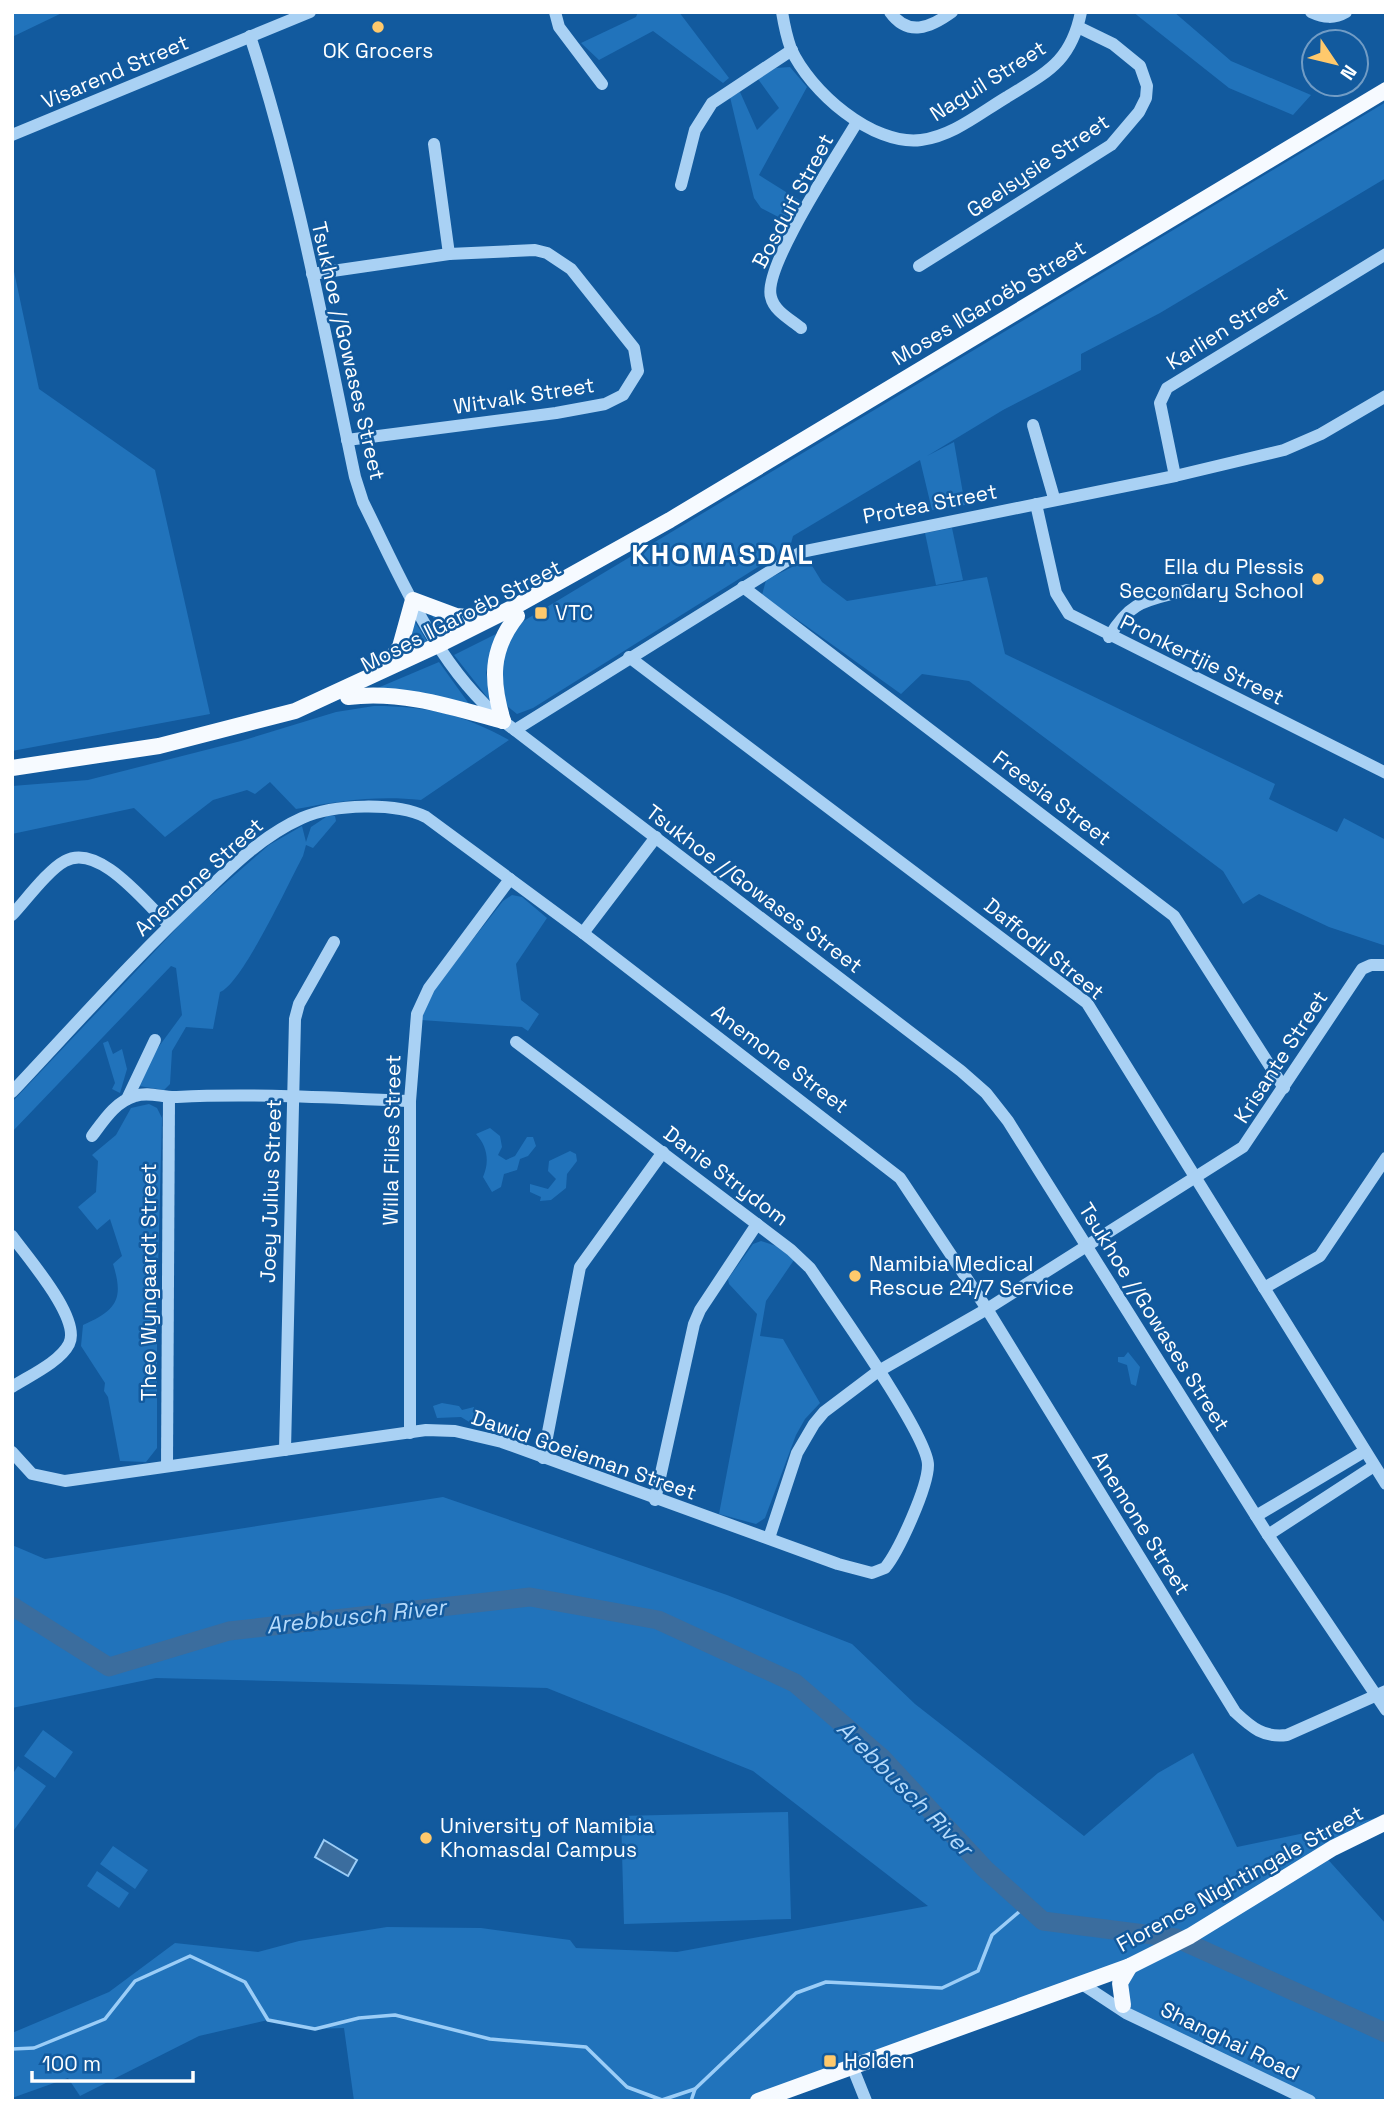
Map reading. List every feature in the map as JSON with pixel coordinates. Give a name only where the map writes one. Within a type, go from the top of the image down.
[{"type":"main road","name":"Moses ǁGaroëb Street","points":[[319,702],[377,674],[517,616],[597,569],[615,553],[1386,90]]},
{"type":"main road","name":"Moses ǁGaroëb Street","points":[[12,768],[159,746],[234,728],[319,702],[348,697],[440,650],[593,561],[615,553]]},
{"type":"main road","points":[[377,674],[400,647],[414,600],[456,616],[490,619]]},
{"type":"main road","points":[[509,726],[493,682],[493,663],[507,629],[517,616]]},
{"type":"main road","points":[[348,697],[366,695],[414,698],[509,726]]},
{"type":"main road","name":"Florence Nightingale Street","points":[[758,2101],[1130,1966],[1190,1936],[1319,1856],[1386,1822]]},
{"type":"main road","points":[[1128,2010],[1120,1983],[1130,1966]]},
{"type":"street","name":"Visarend Street","points":[[12,135],[310,12]]},
{"type":"street","points":[[555,12],[559,27],[601,84]]},
{"type":"street","name":"Naguil Street","points":[[782,12],[792,50],[819,87],[857,122],[903,140],[923,140],[951,131],[1055,68],[1069,50],[1081,12]]},
{"type":"street","points":[[890,12],[900,24],[912,29],[925,28],[952,12]]},
{"type":"street","points":[[1311,12],[1321,17],[1338,17],[1346,12]]},
{"type":"street","name":"Geelsysie Street","points":[[919,266],[1111,145],[1139,113],[1146,98],[1147,86],[1140,66],[1113,44],[1078,27]]},
{"type":"street","name":"Tsukhoe //Gowases Street","points":[[250,36],[265,82],[312,274],[363,502],[440,650],[474,695],[509,726],[986,1093],[1008,1121],[1268,1535],[1381,1693],[1386,1710]]},
{"type":"street","points":[[681,185],[695,130],[712,103],[792,50]]},
{"type":"street","name":"Bosduif Street","points":[[801,328],[774,306],[769,294],[771,279],[804,212],[857,122]]},
{"type":"street","points":[[434,144],[449,254]]},
{"type":"street","name":"Witvalk Street","points":[[312,274],[449,254],[535,250],[571,269],[634,348],[638,370],[631,386],[623,395],[605,404],[556,413],[347,440]]},
{"type":"street","name":"Karlien Street","points":[[1175,476],[1161,411],[1163,395],[1167,388],[1386,254]]},
{"type":"street","name":"Protea Street","points":[[509,726],[629,657],[787,560],[815,548],[1036,504],[1054,498],[1175,476],[1303,443],[1386,396]]},
{"type":"street","points":[[1033,425],[1054,498]]},
{"type":"street","name":"Pronkertjie Street","points":[[1036,504],[1051,576],[1060,604],[1081,622],[1386,773]]},
{"type":"street","name":"Freesia Street","points":[[743,587],[1174,916],[1284,1088]]},
{"type":"street","points":[[1109,637],[1122,615],[1132,606],[1187,590]]},
{"type":"street","name":"Daffodil Street","points":[[629,657],[1087,1003],[1386,1484]]},
{"type":"street","name":"Anemone Street","points":[[12,1092],[169,925],[276,831],[304,817],[357,807],[412,810],[426,817],[583,933],[891,1169],[988,1309],[1236,1712],[1250,1726],[1273,1737],[1287,1735],[1381,1693]]},
{"type":"street","points":[[583,933],[656,837]]},
{"type":"street","points":[[12,915],[64,861],[88,856],[103,862],[169,925]]},
{"type":"street","name":"Willa Filies Street","points":[[410,1433],[410,1101],[415,1029],[422,1000],[510,879]]},
{"type":"street","name":"Joey Julius Street","points":[[285,1450],[297,1011],[334,942]]},
{"type":"street","name":"Krisante Street","points":[[769,1538],[797,1453],[814,1424],[877,1372],[988,1309],[1247,1144],[1363,969],[1371,965],[1386,965]]},
{"type":"street","points":[[127,1099],[155,1040]]},
{"type":"street","name":"Danie Strydom","points":[[516,1042],[757,1224],[810,1268],[877,1372]]},
{"type":"street","points":[[92,1136],[113,1109],[127,1099],[148,1093],[169,1098],[225,1094],[410,1101]]},
{"type":"street","name":"Theo Wyngaardt Street","points":[[167,1466],[169,1098]]},
{"type":"street","points":[[543,1458],[580,1267],[663,1152]]},
{"type":"street","points":[[1264,1287],[1320,1256],[1386,1158]]},
{"type":"street","points":[[655,1500],[694,1324],[700,1310],[757,1224]]},
{"type":"street","points":[[12,1236],[68,1315],[73,1335],[66,1349],[12,1387]]},
{"type":"street","name":"Dawid Goeieman Street","points":[[12,1452],[32,1474],[65,1480],[442,1429],[502,1442],[655,1500],[872,1573],[885,1568],[890,1562],[925,1482],[928,1465],[925,1452],[905,1413],[877,1372]]},
{"type":"street","points":[[1256,1516],[1365,1451]]},
{"type":"street","points":[[1268,1535],[1374,1466]]},
{"type":"street","name":"Shanghai Road","points":[[1087,1983],[1128,2010],[1310,2101]]},
{"type":"street","points":[[852,2066],[866,2101]]},
{"type":"shaded area","points":[[12,12],[64,12],[12,37]]},
{"type":"shaded area","points":[[638,12],[679,12],[729,78],[723,83],[653,31],[599,60],[581,43],[636,17]]},
{"type":"shaded area","points":[[1133,12],[1174,12],[1231,61],[1300,90],[1300,98],[1308,98],[1293,115],[1229,88]]},
{"type":"shaded area","points":[[790,67],[807,87],[759,175],[802,202],[790,223],[761,208],[754,198],[730,97],[740,92],[757,130],[779,108],[758,79],[776,68]]},
{"type":"shaded area","points":[[1386,102],[1386,178],[1160,313],[1081,354],[1081,370],[1003,410],[927,456],[954,442],[965,505],[932,510],[920,460],[793,536],[790,547],[533,708],[517,714],[506,705],[501,670],[503,653],[522,622]]},
{"type":"shaded area","points":[[12,262],[39,389],[155,470],[210,714],[12,751]]},
{"type":"shaded area","points":[[952,528],[963,580],[936,585],[925,533]]},
{"type":"shaded area","points":[[808,559],[822,582],[847,601],[987,577],[1005,654],[1275,784],[1269,799],[1337,832],[1344,818],[1386,840],[1386,946],[1329,927],[1259,894],[1243,904],[1223,871],[969,681],[922,674],[901,694],[795,618],[771,604],[762,595],[766,580]]},
{"type":"shaded area","points":[[429,610],[468,624],[445,639]]},
{"type":"shaded area","points":[[412,617],[430,646],[401,656]]},
{"type":"shaded area","points":[[496,634],[486,673],[494,706],[454,655]]},
{"type":"shaded area","points":[[439,662],[472,708],[368,692]]},
{"type":"shaded area","points":[[374,706],[444,713],[476,724],[509,740],[421,800],[358,800],[296,809],[270,782],[255,794],[247,790],[213,800],[165,837],[134,808],[12,834],[12,786],[88,780],[241,741],[336,712]]},
{"type":"shaded area","points":[[329,815],[335,816],[336,821],[313,848],[306,845],[303,856],[252,952],[229,985],[220,992],[213,1029],[186,1027],[172,1051],[170,1084],[164,1090],[139,1086],[149,1060],[182,1015],[176,968],[171,966],[12,1132],[12,1102],[190,914],[269,845],[302,826],[306,842],[311,827]]},
{"type":"shaded area","points":[[512,895],[522,897],[547,918],[516,964],[521,1000],[539,1014],[528,1031],[522,1027],[421,1020],[433,990],[503,901]]},
{"type":"shaded area","points":[[108,1041],[113,1054],[122,1049],[127,1069],[120,1093],[112,1089],[115,1083],[103,1043]]},
{"type":"shaded area","points":[[149,1104],[157,1108],[162,1118],[157,1308],[157,1448],[146,1462],[120,1461],[108,1397],[104,1391],[105,1383],[81,1346],[83,1325],[104,1314],[115,1302],[118,1286],[113,1264],[122,1256],[110,1219],[97,1230],[78,1207],[96,1192],[98,1161],[92,1155],[116,1135],[131,1108]]},
{"type":"shaded area","points":[[490,1128],[500,1136],[502,1147],[498,1155],[506,1160],[515,1156],[527,1137],[533,1137],[536,1146],[528,1156],[520,1159],[517,1170],[504,1174],[501,1187],[492,1192],[483,1177],[486,1154],[476,1134]]},
{"type":"shaded area","points":[[570,1151],[576,1154],[577,1161],[567,1174],[566,1188],[551,1200],[540,1201],[541,1197],[530,1192],[530,1184],[548,1189],[556,1179],[548,1171],[549,1161]]},
{"type":"shaded area","points":[[761,1241],[782,1248],[794,1260],[766,1301],[760,1336],[783,1339],[820,1403],[805,1419],[796,1435],[765,1518],[756,1524],[719,1514],[757,1314],[729,1284],[728,1279],[753,1244]]},
{"type":"shaded area","points":[[1128,1352],[1140,1367],[1136,1386],[1131,1384],[1127,1365],[1118,1362],[1118,1357],[1124,1357]]},
{"type":"shaded area","points":[[442,1403],[459,1406],[462,1410],[474,1407],[479,1419],[471,1423],[461,1417],[437,1418],[433,1406]]},
{"type":"shaded area","points":[[443,1497],[727,1595],[852,1644],[915,1704],[1084,1836],[1158,1773],[1193,1753],[1237,1847],[1386,1816],[1323,1854],[1386,1924],[1386,2101],[1310,2101],[1123,2005],[1123,1975],[758,2101],[354,2101],[344,2028],[315,2029],[268,2020],[199,2036],[80,2096],[68,2078],[12,2098],[12,2033],[109,1992],[175,1943],[258,1952],[299,1941],[387,1927],[481,1928],[570,1940],[576,1948],[677,1952],[928,1906],[753,1771],[547,1688],[156,1678],[12,1708],[12,1545],[45,1559]]},
{"type":"shaded area","points":[[43,1730],[73,1752],[55,1778],[24,1756]]},
{"type":"shaded area","points":[[18,1766],[46,1786],[14,1830],[12,1775]]},
{"type":"shaded area","points":[[788,1812],[791,1919],[624,1924],[621,1816]]},
{"type":"shaded area","points":[[324,1840],[357,1860],[348,1876],[315,1857]]},
{"type":"shaded area","points":[[113,1846],[148,1870],[135,1889],[100,1864]]},
{"type":"shaded area","points":[[97,1871],[129,1893],[119,1908],[87,1886]]},
{"type":"waterway","name":"Arebbusch River","points":[[12,1606],[109,1667],[229,1631],[530,1597],[658,1620],[795,1683],[882,1758],[985,1869],[1043,1921],[1176,1938],[1386,2033]]},
{"type":"waterway","points":[[12,2049],[34,2048],[105,2019],[135,1981],[190,1956],[245,1982],[268,2020],[315,2029],[359,2018],[395,2015],[490,2039],[586,2047],[627,2087],[662,2100],[695,2089],[796,1993],[826,1982],[942,1988],[978,1971],[992,1935],[1026,1906]]},
{"type":"waterway","points":[[691,2101],[695,2089]]},
{"type":"place","name":"OK Grocers","points":[[378,27]]},
{"type":"place","name":"Ella du Plessis Secondary School","points":[[1318,579]]},
{"type":"place","name":"VTC","points":[[541,613]]},
{"type":"place","name":"Namibia Medical Rescue 24/7 Service","points":[[855,1276]]},
{"type":"place","name":"University of Namibia Khomasdal Campus","points":[[426,1838]]},
{"type":"place","name":"Holden","points":[[830,2061]]},
{"type":"district","name":"KHOMASDAL","points":[[723,554]]}]
